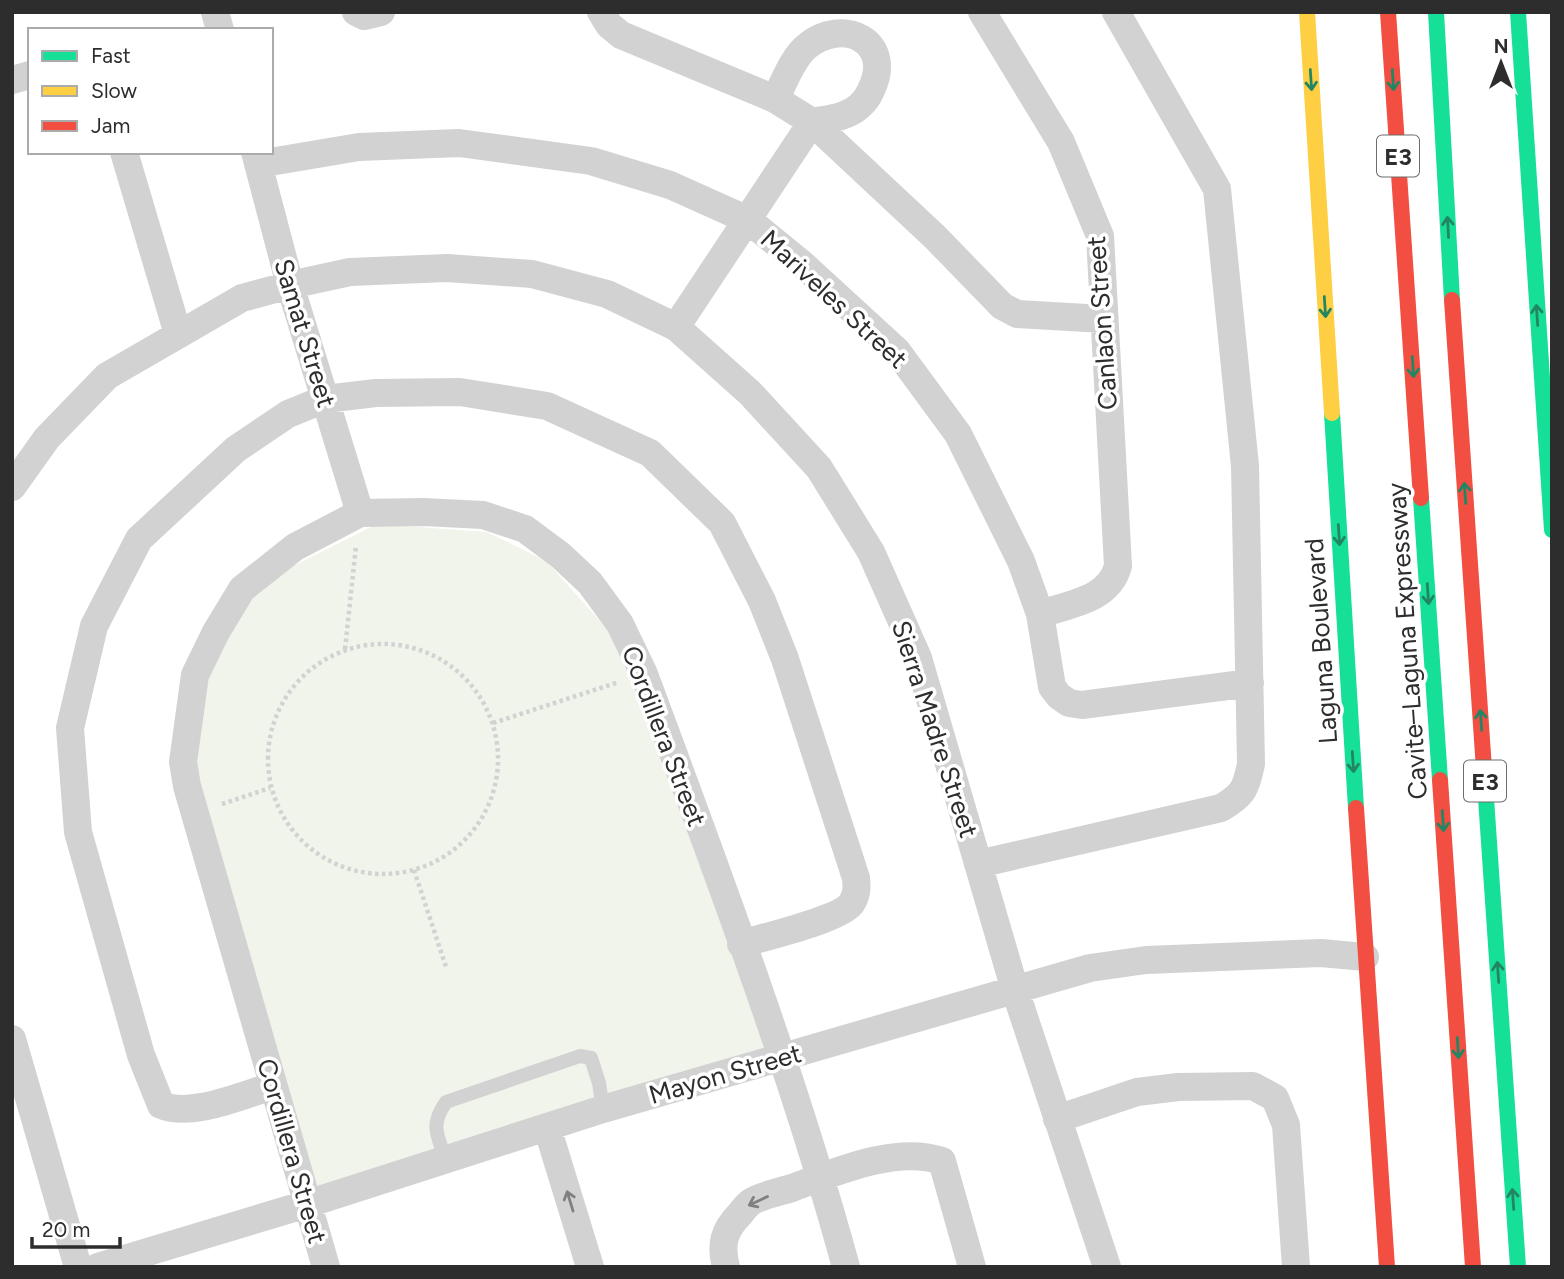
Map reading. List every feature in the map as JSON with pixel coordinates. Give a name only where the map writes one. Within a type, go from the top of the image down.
[{"type":"main road","name":"Laguna Boulevard","points":[[1307,12],[1365,957],[1387,1267]]},
{"type":"main road","name":"Cavite–Laguna Expressway","points":[[1388,12],[1473,1267]]},
{"type":"main road","name":"E3","points":[[1436,12],[1452,295],[1518,1267]]},
{"type":"main road","points":[[1518,12],[1552,530]]},
{"type":"street","points":[[356,12],[364,16],[381,12]]},
{"type":"street","points":[[601,12],[609,25],[621,35],[775,99],[812,122],[934,237],[1002,306],[1017,314],[1104,319]]},
{"type":"street","name":"Canlaon Street","points":[[982,12],[1061,142],[1100,236],[1118,566],[1114,579],[1107,588],[1082,601],[1040,614]]},
{"type":"street","points":[[978,864],[1221,808],[1236,799],[1246,786],[1251,764],[1245,466],[1217,189],[1116,12]]},
{"type":"street","points":[[676,327],[812,122],[845,115],[866,101],[875,82],[879,63],[873,48],[863,39],[846,32],[823,36],[803,48],[775,99]]},
{"type":"street","name":"Mariveles Street","points":[[256,158],[359,147],[459,143],[591,161],[670,186],[748,220],[801,263],[897,351],[958,434],[1021,561],[1040,614],[1052,687],[1059,696],[1069,703],[1097,705],[1250,683]]},
{"type":"street","points":[[125,154],[178,334]]},
{"type":"street","name":"Samat Street","points":[[256,158],[290,285],[360,513]]},
{"type":"street","name":"Sierra Madre Street","points":[[12,486],[47,438],[107,376],[242,298],[290,285],[351,272],[392,270],[447,268],[532,274],[607,295],[676,327],[750,393],[819,468],[871,552],[918,658],[1015,990],[1107,1267]]},
{"type":"street","points":[[273,1086],[188,1110],[173,1110],[161,1105],[141,1055],[78,832],[70,728],[94,626],[139,539],[236,449],[289,414],[325,399],[376,393],[460,392],[547,406],[650,453],[722,523],[762,601],[785,659],[834,805],[857,894],[849,906],[835,915],[741,944]]},
{"type":"street","name":"Cordillera Street","points":[[326,1267],[194,813],[183,762],[195,675],[216,632],[242,589],[295,547],[360,513],[423,512],[482,515],[524,529],[560,555],[590,583],[620,624],[644,674],[782,1057],[822,1177],[846,1267]]},
{"type":"street","name":"Mayon Street","points":[[98,1267],[307,1204],[547,1126],[1090,968],[1146,960],[1321,953],[1365,957]]},
{"type":"street","points":[[12,1039],[78,1267]]},
{"type":"street","points":[[1057,1119],[1137,1092],[1178,1087],[1253,1086],[1275,1098],[1286,1125],[1296,1267]]},
{"type":"street","points":[[547,1126],[590,1267]]},
{"type":"street","points":[[726,1267],[722,1255],[726,1228],[751,1202],[822,1177],[894,1157],[927,1156],[942,1161],[972,1267]]},
{"type":"lane","points":[[445,1158],[437,1132],[436,1116],[446,1102],[580,1056],[591,1058],[599,1083],[603,1110]]},
{"type":"path","points":[[345,649],[360,513]]},
{"type":"path","points":[[382,643],[418,649],[450,665],[476,691],[493,723],[499,754],[496,784],[485,814],[467,839],[443,858],[414,870],[377,875],[341,867],[309,849],[285,821],[270,788],[267,745],[280,704],[308,670],[345,649],[382,643]]},
{"type":"path","points":[[493,723],[644,674]]},
{"type":"path","points":[[194,813],[270,788]]},
{"type":"path","points":[[414,870],[446,967]]},
{"type":"shaded area","points":[[377,524],[487,532],[546,561],[610,632],[645,698],[767,1050],[310,1190],[190,766],[201,678],[223,633],[269,578]]},
{"type":"traffic: fast","points":[[1436,12],[1452,300]]},
{"type":"traffic: fast","points":[[1518,12],[1552,530]]},
{"type":"traffic: fast","points":[[1332,413],[1356,808]]},
{"type":"traffic: fast","points":[[1421,498],[1440,780]]},
{"type":"traffic: fast","points":[[1484,769],[1518,1267]]},
{"type":"traffic: slow","points":[[1307,12],[1332,413]]},
{"type":"traffic: jam","points":[[1388,12],[1421,498]]},
{"type":"traffic: jam","points":[[1452,300],[1484,769]]},
{"type":"traffic: jam","points":[[1440,780],[1473,1267]]},
{"type":"traffic: jam","points":[[1356,808],[1387,1267]]}]
